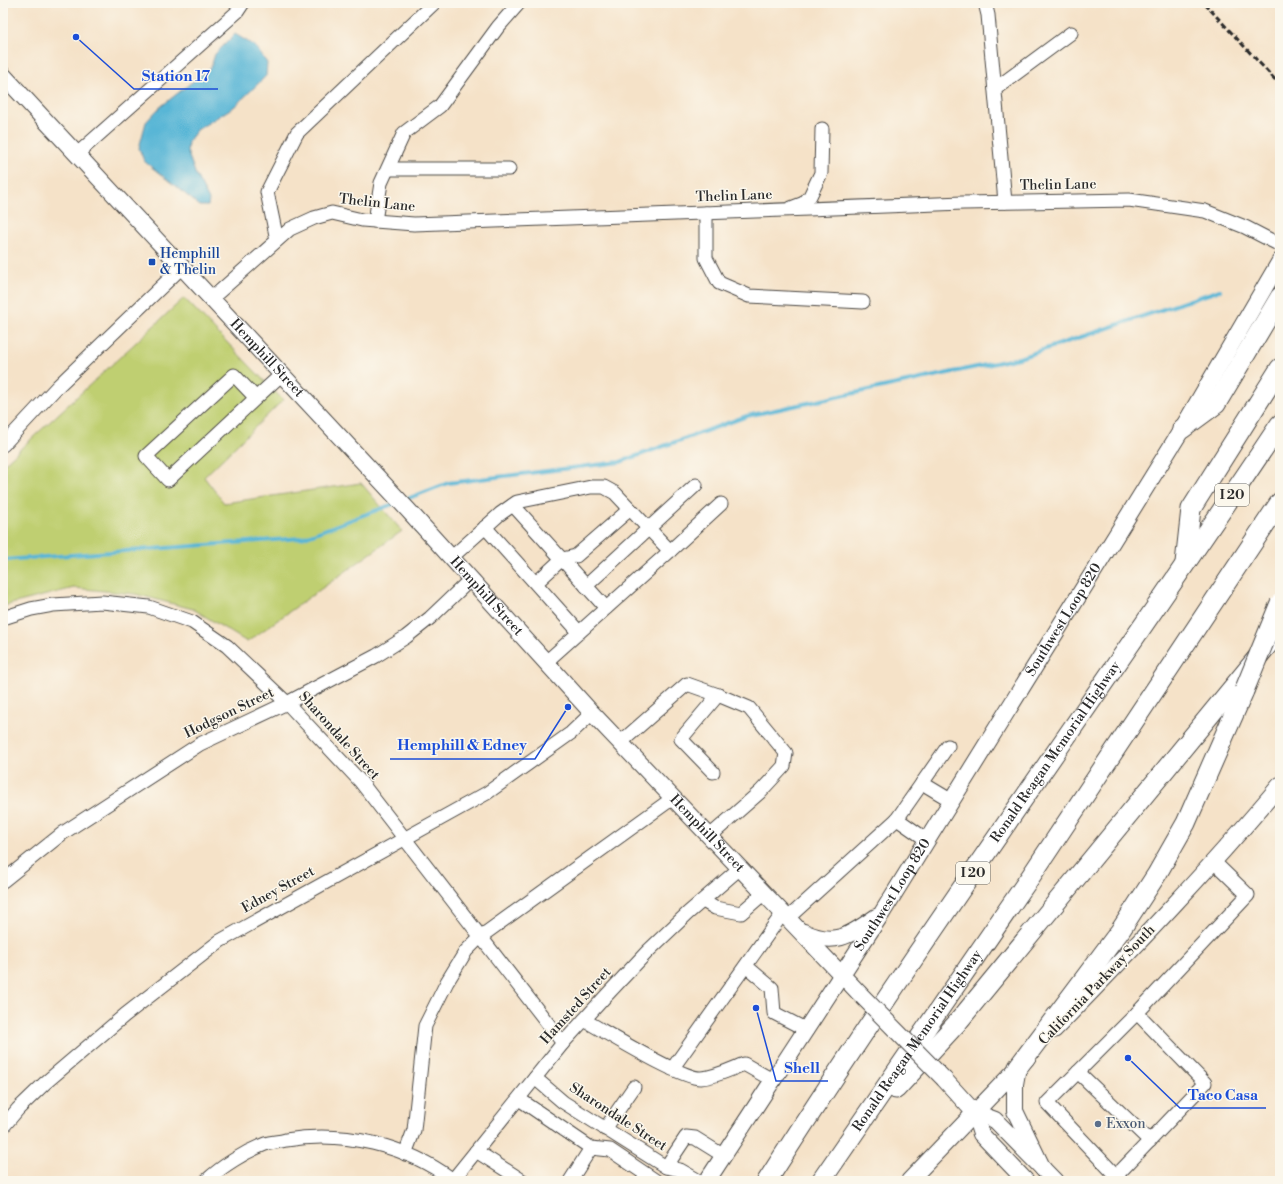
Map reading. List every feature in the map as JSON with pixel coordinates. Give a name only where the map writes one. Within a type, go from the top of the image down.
[{"type":"highway","points":[[1182,429],[1216,404],[1280,297]]},
{"type":"highway","points":[[1184,567],[1191,509],[1280,368]]},
{"type":"highway","name":"Ronald Reagan Memorial Highway","points":[[767,1181],[819,1098],[1184,567],[1280,424]]},
{"type":"highway","name":"Ronald Reagan Memorial Highway","points":[[821,1181],[1022,889],[1280,502]]},
{"type":"highway","points":[[1018,1067],[1120,930],[1157,874],[1186,823],[1244,691],[1280,603]]},
{"type":"highway","points":[[857,1129],[906,1079],[958,1022],[1280,630]]},
{"type":"main road","name":"Hemphill Street","points":[[3,75],[409,511],[620,743],[974,1112]]},
{"type":"main road","name":"Southwest Loop 820","points":[[707,1181],[843,975],[952,801],[1182,429],[1280,261]]},
{"type":"main road","name":"California Parkway South","points":[[909,1181],[974,1112],[1152,930],[1214,862],[1280,785]]},
{"type":"main road","points":[[800,931],[824,939],[841,938],[882,913]]},
{"type":"main road","points":[[1018,1067],[1015,1084],[1015,1111],[1043,1169]]},
{"type":"main road","points":[[974,1112],[995,1120],[1055,1181]]},
{"type":"main road","points":[[974,1112],[981,1134],[1026,1181]]},
{"type":"street","points":[[77,154],[237,12],[243,3]]},
{"type":"street","points":[[277,240],[267,192],[298,133],[434,3]]},
{"type":"street","points":[[375,221],[381,183],[389,169],[404,133],[440,106],[498,27],[519,3]]},
{"type":"street","points":[[985,3],[988,15],[1005,202]]},
{"type":"street","points":[[995,89],[1071,33]]},
{"type":"street","points":[[786,210],[804,203],[810,196],[821,173],[822,129]]},
{"type":"street","points":[[389,169],[510,169]]},
{"type":"street","name":"Thelin Lane","points":[[212,299],[290,229],[314,218],[332,213],[375,221],[414,224],[1005,202],[1129,200],[1173,205],[1205,211],[1244,227],[1280,245]]},
{"type":"street","points":[[706,213],[706,258],[719,283],[749,296],[863,302]]},
{"type":"street","points":[[3,445],[57,387],[182,267]]},
{"type":"street","points":[[256,398],[234,375],[146,456],[168,480],[282,374]]},
{"type":"street","points":[[586,586],[696,485]]},
{"type":"street","points":[[452,558],[485,527],[517,502],[584,488],[604,487],[615,493],[670,551]]},
{"type":"street","points":[[546,662],[721,504]]},
{"type":"street","points":[[513,505],[606,608]]},
{"type":"street","points":[[536,584],[562,559],[576,556],[630,510]]},
{"type":"street","points":[[485,527],[579,632]]},
{"type":"street","name":"Hodgson Street","points":[[3,882],[63,833],[200,744],[287,703],[376,656],[406,637],[430,618],[471,579]]},
{"type":"street","name":"Sharondale Street","points":[[3,618],[31,609],[53,605],[102,602],[149,607],[192,622],[227,646],[287,703],[360,781],[563,1043]]},
{"type":"street","points":[[620,743],[687,684],[749,708],[786,753],[784,766],[760,792],[710,836]]},
{"type":"street","points":[[713,772],[681,739],[718,695]]},
{"type":"street","name":"Edney Street","points":[[3,1127],[18,1108],[113,1025],[220,941],[486,793],[571,734],[592,713]]},
{"type":"street","points":[[672,1069],[746,966],[786,915],[897,819],[948,746]]},
{"type":"street","points":[[922,783],[952,801]]},
{"type":"street","points":[[405,1154],[414,1130],[425,1026],[447,982],[462,957],[480,937],[673,798]]},
{"type":"street","points":[[897,819],[927,840]]},
{"type":"street","points":[[1137,1013],[1205,1083],[1150,1141],[1119,1178],[1048,1103],[1137,1013],[1248,895],[1214,862]]},
{"type":"street","name":"Hamsted Street","points":[[452,1180],[563,1043],[584,1020],[647,952],[740,868]]},
{"type":"street","points":[[703,901],[715,908],[741,913],[764,892]]},
{"type":"street","points":[[746,966],[772,988],[774,1013],[807,1030]]},
{"type":"street","points":[[584,1020],[672,1069],[700,1078],[723,1073],[744,1064],[774,1080]]},
{"type":"street","points":[[1078,1072],[1150,1141]]},
{"type":"street","name":"Sharondale Street","points":[[536,1078],[563,1102],[605,1129],[666,1166],[680,1170],[699,1181]]},
{"type":"street","points":[[605,1129],[634,1087]]},
{"type":"street","points":[[519,1099],[591,1148],[610,1150],[656,1181]]},
{"type":"street","points":[[206,1181],[214,1173],[266,1144],[308,1136],[360,1139],[391,1148],[439,1170],[452,1180]]},
{"type":"street","points":[[666,1166],[686,1137],[695,1138],[724,1156]]},
{"type":"street","points":[[570,1181],[591,1148]]},
{"type":"street","points":[[476,1151],[523,1181]]},
{"type":"green space","points":[[184,298],[283,400],[204,477],[224,503],[361,483],[402,531],[247,642],[193,609],[135,594],[74,588],[3,606],[3,465]]},
{"type":"water","points":[[235,34],[255,46],[267,63],[266,76],[235,106],[197,130],[188,142],[187,151],[196,175],[209,200],[208,206],[200,206],[144,161],[139,148],[146,122],[159,108],[211,67],[215,54]]},
{"type":"waterway","points":[[404,500],[448,483],[620,462],[747,416],[1019,358],[1220,290]]},
{"type":"waterway","points":[[3,560],[302,538],[396,503]]},
{"type":"railway","points":[[1204,3],[1280,85]]},
{"type":"place","name":"Station 17","points":[[76,37]]},
{"type":"place","name":"Hemphill & Thelin","points":[[152,262]]},
{"type":"place","name":"Hemphill & Edney","points":[[568,707]]},
{"type":"place","name":"Shell","points":[[756,1008]]},
{"type":"place","name":"Taco Casa","points":[[1128,1058]]},
{"type":"place","name":"Exxon","points":[[1098,1124]]}]
